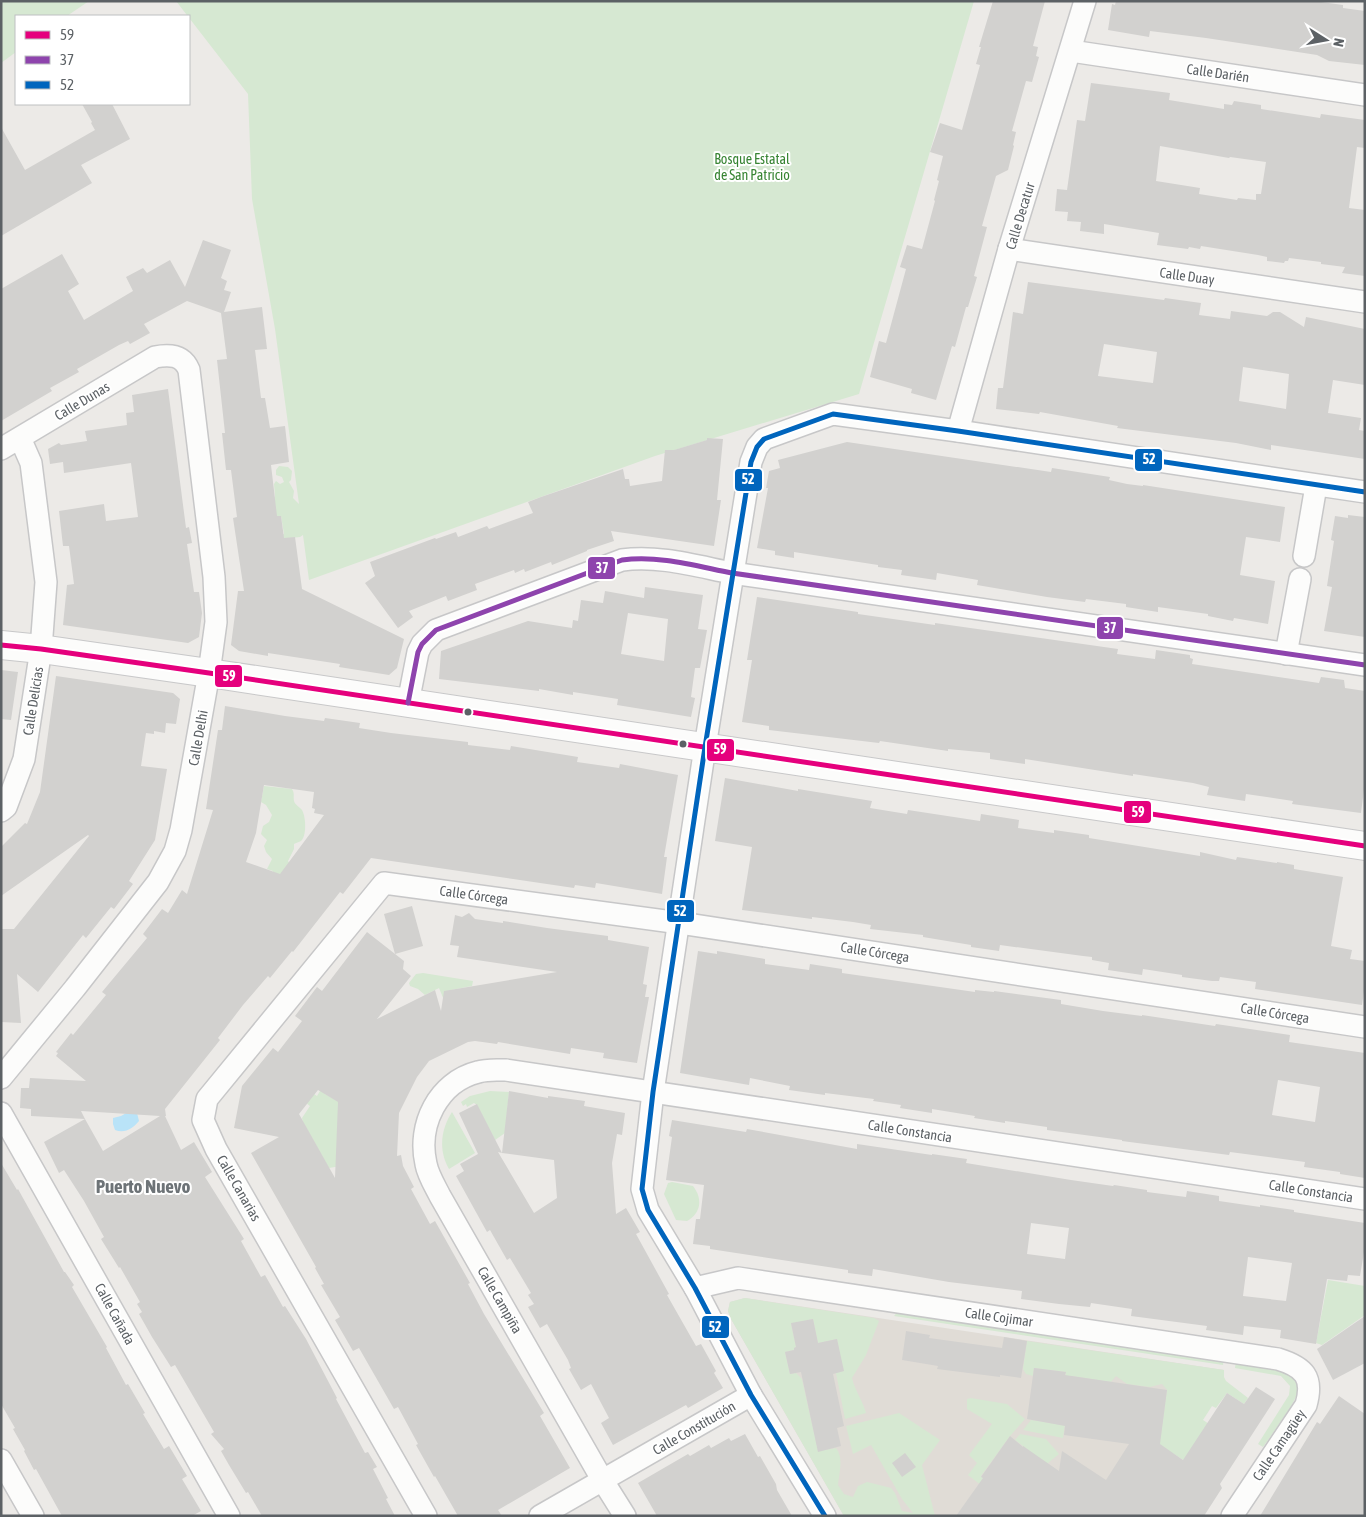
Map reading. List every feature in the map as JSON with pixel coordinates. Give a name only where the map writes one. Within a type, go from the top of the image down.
[{"type":"main road","points":[[1,645],[41,648],[1365,846]]},
{"type":"street","name":"Calle Decatur","points":[[958,431],[1009,249],[1085,1]]},
{"type":"street","name":"Calle Darién","points":[[1071,51],[1365,95]]},
{"type":"street","name":"Calle Duay","points":[[1009,249],[1365,302]]},
{"type":"street","name":"Calle Dunas","points":[[1,448],[155,357],[164,356]]},
{"type":"street","name":"Calle Delhi","points":[[1,1078],[76,988],[158,882],[175,851],[182,830],[216,622],[214,577],[189,370],[182,360],[174,356],[164,356]]},
{"type":"street","points":[[751,1395],[695,1288],[648,1210],[642,1189],[653,1092],[680,923],[705,747],[751,462],[757,447],[764,440],[833,414],[1365,492]]},
{"type":"street","name":"Calle Delicias","points":[[1,811],[6,807],[24,759],[41,648],[46,582],[31,464],[20,438]]},
{"type":"street","points":[[1304,556],[1316,486]]},
{"type":"street","points":[[408,703],[418,652],[422,644],[436,630],[622,560],[641,557],[732,573],[1365,665]]},
{"type":"street","points":[[1286,654],[1300,578]]},
{"type":"street","name":"Calle Córcega","points":[[384,883],[680,923],[1365,1027]]},
{"type":"street","name":"Calle Canarias","points":[[384,883],[207,1099],[203,1120],[216,1148],[426,1516]]},
{"type":"street","name":"Calle Constancia","points":[[457,1082],[478,1072],[506,1070],[1365,1199]]},
{"type":"street","name":"Calle Campiña","points":[[457,1082],[436,1102],[428,1118],[423,1134],[426,1166],[440,1196],[603,1481],[625,1516]]},
{"type":"street","name":"Calle Cañada","points":[[1,1113],[229,1516]]},
{"type":"street","name":"Calle Cojimar","points":[[695,1288],[738,1278],[1278,1359],[1292,1363],[1302,1370]]},
{"type":"street","name":"Calle Camagüey","points":[[1232,1516],[1306,1405],[1310,1391],[1308,1380],[1302,1370]]},
{"type":"street","name":"Calle Constitución","points":[[540,1516],[751,1395],[825,1516]]},
{"type":"street","points":[[1,1460],[33,1516]]},
{"type":"shaded area","points":[[745,1298],[1224,1370],[1127,1516],[844,1516],[731,1319],[728,1311],[730,1302]]},
{"type":"green space","points":[[1,1],[89,1],[68,15],[15,15],[15,53],[1,63]]},
{"type":"green space","name":"Bosque Estatal de San Patricio","points":[[176,1],[974,1],[859,394],[655,456],[309,580],[303,535],[300,537],[262,541],[262,537],[284,534],[281,516],[266,518],[275,496],[274,484],[276,481],[280,484],[284,482],[282,477],[276,475],[276,470],[279,466],[288,467],[292,471],[289,482],[294,491],[293,498],[299,504],[275,329],[252,199],[248,94],[190,19],[190,15],[187,15]]},
{"type":"green space","points":[[264,786],[292,789],[295,802],[302,810],[305,822],[303,839],[294,844],[294,849],[288,861],[290,864],[284,874],[272,877],[273,871],[267,869],[272,859],[264,846],[267,840],[261,834],[263,826],[269,822],[272,815],[266,805],[261,802]]},
{"type":"green space","points":[[423,973],[473,981],[472,986],[451,990],[457,1010],[446,1005],[439,988],[425,995],[418,989],[410,986],[409,983],[416,974]]},
{"type":"green space","points":[[323,1086],[325,1094],[353,1110],[358,1163],[329,1168],[303,1122],[302,1118],[310,1106],[301,1099],[308,1090],[317,1096]]},
{"type":"green space","points":[[490,1091],[509,1092],[505,1133],[495,1140],[477,1105],[474,1103],[467,1107],[466,1104],[463,1106],[461,1102],[470,1096]]},
{"type":"green space","points":[[452,1112],[475,1153],[449,1169],[443,1154],[442,1140],[445,1125]]},
{"type":"green space","points":[[668,1183],[693,1186],[698,1196],[698,1210],[687,1221],[676,1220],[664,1194]]},
{"type":"green space","points":[[1328,1280],[1365,1286],[1365,1315],[1322,1345],[1316,1343]]},
{"type":"green space","points":[[745,1298],[874,1318],[879,1321],[866,1355],[852,1378],[866,1413],[845,1419],[836,1373],[843,1371],[837,1339],[818,1343],[813,1319],[791,1324],[796,1347],[794,1350],[785,1352],[790,1374],[796,1373],[802,1379],[818,1451],[836,1448],[840,1456],[838,1485],[844,1494],[853,1497],[858,1486],[867,1482],[891,1488],[902,1511],[913,1513],[902,1499],[871,1445],[853,1454],[846,1426],[899,1413],[940,1440],[922,1465],[935,1516],[844,1516],[731,1319],[728,1311],[730,1302]]},
{"type":"green space","points":[[900,1309],[1224,1359],[1223,1365],[894,1316]]},
{"type":"green space","points":[[1027,1341],[1224,1370],[1226,1381],[1248,1398],[1244,1404],[1227,1393],[1216,1408],[1212,1406],[1203,1420],[1233,1440],[1219,1483],[1174,1454],[1159,1448],[1167,1390],[1162,1384],[1150,1387],[1127,1384],[1116,1376],[1111,1382],[1072,1376],[1063,1438],[1023,1430],[1031,1420],[1058,1424],[1066,1372],[1034,1368],[1033,1376],[1026,1374],[1023,1369]]},
{"type":"green space","points":[[1236,1360],[1282,1368],[1296,1378],[1298,1391],[1292,1405],[1263,1447],[1258,1444],[1289,1395],[1290,1386],[1281,1376],[1235,1368]]},
{"type":"green space","points":[[967,1399],[1007,1404],[1025,1419],[981,1476],[986,1481],[982,1486],[968,1475],[977,1463],[969,1455],[992,1424],[967,1409]]},
{"type":"green space","points":[[1020,1434],[1046,1439],[1059,1454],[1031,1477],[1035,1455],[1015,1440]]},
{"type":"water","points":[[130,1111],[137,1113],[139,1121],[128,1130],[115,1130],[113,1118]]},
{"type":"building","points":[[993,1],[1045,1],[1033,46],[1038,47],[1036,56],[1039,57],[1032,82],[1026,81],[1012,131],[1016,132],[1008,170],[996,176],[982,226],[987,227],[974,276],[977,277],[955,347],[952,346],[936,400],[911,393],[912,389],[870,377],[879,341],[886,343],[906,269],[900,267],[907,245],[922,249],[935,201],[939,181],[937,180],[943,156],[930,152],[940,123],[962,130],[980,65],[976,64],[981,47],[979,47]]},
{"type":"building","points":[[1116,1],[1314,1],[1343,5],[1343,8],[1365,11],[1365,65],[1329,61],[1317,55],[1206,38],[1150,31],[1149,37],[1108,30],[1112,4],[1115,5]]},
{"type":"building","points":[[1091,83],[1170,93],[1169,100],[1224,109],[1224,104],[1232,105],[1234,101],[1261,105],[1261,109],[1320,118],[1321,114],[1365,120],[1365,148],[1357,147],[1349,208],[1365,210],[1365,276],[1342,273],[1345,267],[1321,264],[1321,262],[1289,258],[1284,263],[1267,261],[1267,257],[1258,255],[1201,246],[1200,249],[1189,247],[1188,249],[1157,245],[1159,233],[1104,224],[1104,234],[1080,231],[1081,222],[1067,221],[1068,212],[1055,211],[1057,189],[1067,190],[1077,120],[1085,121]],"holes":[[[1160,146],[1229,158],[1266,162],[1261,194],[1256,194],[1256,200],[1238,198],[1237,200],[1199,194],[1200,188],[1156,181]]]},
{"type":"building","points":[[83,105],[113,105],[130,139],[81,165],[92,183],[1,236],[1,127],[25,170],[95,130]]},
{"type":"building","points":[[203,240],[231,250],[221,278],[227,281],[224,290],[231,292],[224,312],[262,307],[267,349],[255,350],[261,398],[265,398],[270,428],[285,426],[289,462],[271,465],[277,516],[281,516],[284,538],[295,537],[302,589],[404,639],[397,668],[389,675],[339,667],[340,664],[268,653],[268,656],[239,651],[231,645],[238,591],[244,591],[233,518],[237,517],[231,470],[226,470],[222,433],[225,433],[217,360],[227,359],[221,313],[187,301],[144,324],[150,333],[130,344],[128,341],[119,345],[77,369],[79,372],[50,388],[52,391],[1,421],[1,289],[62,254],[79,284],[68,291],[84,320],[133,291],[126,277],[143,268],[147,273],[170,260],[185,287]]},
{"type":"building","points":[[1028,282],[1201,303],[1199,315],[1230,319],[1231,311],[1267,316],[1273,312],[1280,312],[1304,327],[1306,317],[1365,329],[1365,385],[1333,380],[1328,413],[1361,418],[1359,430],[1365,431],[1365,459],[1271,445],[1271,450],[1236,443],[1117,428],[1118,426],[1040,412],[1039,414],[996,409],[998,388],[1003,388],[1013,312],[1023,314]],"holes":[[[1104,344],[1157,352],[1153,383],[1098,376]],[[1243,367],[1289,374],[1286,409],[1239,401]]]},
{"type":"building","points":[[168,389],[186,528],[189,527],[192,543],[187,544],[194,592],[199,592],[202,613],[199,637],[188,643],[63,625],[67,585],[74,584],[69,546],[63,546],[59,511],[104,504],[106,521],[138,517],[131,463],[64,473],[63,462],[50,464],[48,449],[59,443],[61,445],[87,441],[85,431],[127,425],[126,413],[134,412],[132,395]]},
{"type":"building","points":[[707,438],[723,439],[717,500],[721,500],[714,546],[611,531],[614,541],[552,565],[551,562],[525,572],[524,569],[515,573],[514,570],[475,584],[477,590],[448,601],[446,596],[409,611],[413,617],[398,628],[365,583],[375,576],[370,562],[435,538],[456,532],[458,537],[487,526],[489,529],[533,513],[528,502],[541,497],[623,469],[625,479],[629,479],[630,486],[662,481],[665,450],[674,450],[707,440]]},
{"type":"building","points":[[847,442],[1051,472],[1052,468],[1110,477],[1109,480],[1127,484],[1285,507],[1280,542],[1246,537],[1240,575],[1275,581],[1268,624],[1234,618],[1233,621],[1208,616],[1208,614],[1158,607],[1158,612],[1126,607],[1126,604],[1086,599],[1085,602],[1047,597],[977,585],[978,580],[937,573],[936,580],[901,575],[902,570],[878,567],[878,565],[794,552],[794,558],[775,555],[775,551],[757,548],[768,488],[766,488],[769,471],[780,468],[778,460]]},
{"type":"building","points":[[1348,515],[1365,517],[1365,637],[1324,631],[1332,587],[1327,586],[1334,541],[1331,540],[1335,516],[1348,518]]},
{"type":"building","points":[[645,587],[703,595],[698,629],[707,630],[700,668],[695,668],[691,697],[695,698],[691,717],[617,705],[618,699],[573,692],[573,695],[539,689],[539,691],[439,679],[441,651],[528,621],[572,628],[573,620],[578,621],[581,600],[603,603],[605,591],[644,598]],"holes":[[[628,613],[668,619],[664,661],[621,654]]]},
{"type":"building","points":[[757,597],[858,612],[858,614],[1118,649],[1117,654],[1155,659],[1156,650],[1190,655],[1190,658],[1193,659],[1192,664],[1319,683],[1321,677],[1344,680],[1345,688],[1365,691],[1365,781],[1361,813],[1292,804],[1293,801],[1246,794],[1245,801],[1207,795],[1209,787],[1133,774],[1133,776],[1025,759],[1025,764],[990,759],[990,753],[948,749],[948,751],[880,741],[879,743],[769,730],[769,726],[742,722],[752,660],[747,660]]},
{"type":"building","points":[[1,670],[18,672],[11,720],[1,719]]},
{"type":"building","points":[[56,676],[173,693],[180,699],[176,724],[166,723],[165,733],[154,731],[154,734],[146,733],[141,766],[167,769],[155,840],[129,881],[133,884],[114,909],[111,907],[86,938],[83,935],[38,992],[17,974],[21,1023],[1,1022],[1,929],[14,929],[89,836],[1,896],[1,847],[25,823],[27,824],[40,792]]},
{"type":"building","points":[[225,706],[324,721],[325,718],[360,723],[359,728],[468,742],[468,745],[510,750],[511,746],[578,757],[577,762],[619,768],[620,764],[678,775],[664,857],[667,857],[662,894],[596,883],[595,888],[575,885],[574,888],[371,858],[343,894],[340,892],[293,952],[270,978],[268,976],[243,1005],[218,1038],[220,1040],[165,1109],[165,1116],[181,1150],[194,1142],[212,1172],[205,1177],[244,1239],[241,1241],[261,1277],[265,1275],[283,1307],[285,1306],[306,1339],[365,1453],[368,1452],[377,1467],[373,1469],[395,1516],[262,1516],[221,1451],[224,1449],[211,1434],[214,1432],[175,1365],[171,1367],[152,1337],[139,1314],[142,1312],[137,1304],[140,1302],[101,1239],[104,1237],[64,1170],[59,1173],[44,1142],[85,1119],[31,1116],[31,1109],[20,1108],[21,1088],[29,1088],[30,1078],[86,1081],[56,1056],[58,1053],[56,1052],[71,1033],[73,1035],[106,995],[102,992],[147,938],[143,934],[162,909],[168,913],[182,890],[187,894],[213,810],[206,809],[218,730],[222,730]],"holes":[[[264,785],[314,792],[312,808],[315,809],[314,813],[324,815],[280,874],[246,862],[256,833]],[[81,1111],[160,1116],[103,1151]]]},
{"type":"building","points":[[725,778],[798,791],[798,789],[872,801],[870,808],[907,814],[908,810],[980,821],[981,814],[1019,820],[1018,828],[1054,833],[1054,830],[1089,835],[1089,838],[1200,856],[1200,852],[1236,860],[1237,857],[1277,862],[1294,865],[1294,869],[1343,877],[1331,946],[1352,950],[1350,959],[1365,961],[1365,984],[1362,1005],[1255,989],[1256,982],[1220,977],[1219,981],[1212,981],[1143,969],[1142,975],[1108,970],[1109,963],[1092,960],[1092,957],[1000,945],[999,951],[923,937],[923,935],[870,929],[871,925],[853,922],[742,910],[752,847],[715,841]]},
{"type":"building","points":[[412,906],[423,946],[395,954],[384,914]]},
{"type":"building","points":[[469,913],[475,919],[503,923],[503,921],[608,936],[608,940],[649,947],[643,984],[647,985],[645,997],[649,997],[637,1063],[603,1058],[604,1053],[571,1048],[570,1054],[498,1042],[497,1044],[468,1042],[429,1061],[417,1077],[399,1113],[397,1156],[401,1155],[403,1166],[414,1187],[411,1189],[430,1224],[435,1221],[470,1283],[468,1284],[484,1314],[544,1413],[540,1416],[570,1468],[498,1510],[502,1516],[458,1516],[416,1445],[418,1444],[398,1407],[394,1409],[359,1348],[353,1351],[335,1320],[340,1317],[321,1285],[324,1284],[316,1267],[251,1153],[279,1137],[234,1128],[242,1086],[273,1048],[278,1052],[302,1021],[295,1016],[317,987],[322,991],[367,932],[404,961],[403,969],[411,976],[377,1019],[435,990],[441,1011],[444,991],[557,972],[457,957],[459,946],[450,945],[455,915],[462,917]],"holes":[[[318,1090],[338,1102],[335,1178],[299,1114]]]},
{"type":"building","points":[[698,951],[717,954],[717,951],[765,959],[765,964],[809,970],[810,964],[842,969],[842,973],[975,992],[975,990],[994,991],[1061,1000],[1061,1004],[1103,1011],[1290,1035],[1289,1042],[1365,1053],[1365,1178],[1304,1167],[1305,1162],[1230,1152],[1229,1155],[1122,1141],[1047,1130],[1047,1127],[974,1118],[975,1116],[932,1109],[932,1113],[900,1108],[901,1105],[873,1101],[874,1099],[789,1090],[790,1086],[750,1078],[749,1085],[680,1073]],"holes":[[[1278,1080],[1320,1087],[1315,1122],[1272,1115]]]},
{"type":"building","points":[[509,1091],[548,1098],[548,1096],[585,1101],[584,1106],[625,1113],[622,1135],[617,1134],[612,1163],[616,1214],[626,1208],[640,1232],[636,1234],[669,1294],[667,1295],[696,1346],[701,1344],[723,1388],[688,1408],[686,1405],[613,1445],[601,1423],[609,1418],[591,1384],[581,1390],[569,1369],[571,1368],[568,1360],[547,1324],[540,1328],[528,1307],[534,1304],[528,1295],[531,1293],[510,1258],[507,1260],[490,1230],[487,1232],[456,1176],[464,1171],[460,1164],[478,1154],[459,1113],[477,1104],[502,1153]],"holes":[[[498,1152],[554,1160],[557,1198],[534,1213]]]},
{"type":"building","points":[[672,1120],[746,1132],[747,1129],[857,1149],[857,1144],[967,1159],[966,1163],[1147,1190],[1147,1192],[1186,1197],[1187,1191],[1219,1196],[1219,1201],[1294,1210],[1294,1212],[1365,1223],[1365,1246],[1360,1276],[1348,1275],[1347,1281],[1327,1279],[1316,1344],[1280,1338],[1281,1330],[1244,1326],[1243,1335],[1206,1330],[1207,1326],[1131,1316],[1132,1309],[1091,1303],[1090,1307],[1021,1299],[1022,1291],[949,1282],[873,1269],[872,1276],[848,1273],[848,1270],[710,1249],[710,1246],[693,1244],[696,1219],[700,1219],[704,1185],[666,1180],[672,1137],[669,1136]],"holes":[[[1031,1223],[1069,1228],[1065,1259],[1027,1254]],[[1248,1257],[1292,1263],[1286,1301],[1243,1296]]]},
{"type":"building","points":[[1,1163],[18,1189],[64,1272],[74,1285],[72,1287],[107,1347],[126,1385],[128,1384],[145,1413],[143,1414],[164,1449],[169,1446],[187,1476],[182,1479],[201,1511],[192,1516],[62,1516],[36,1469],[34,1470],[13,1429],[15,1428],[1,1404]]},
{"type":"building","points":[[1365,1316],[1365,1363],[1333,1380],[1317,1349]]},
{"type":"building","points":[[813,1319],[818,1343],[837,1339],[844,1371],[833,1374],[844,1426],[837,1428],[841,1446],[818,1452],[801,1372],[790,1374],[785,1352],[794,1350],[796,1347],[791,1323]]},
{"type":"building","points":[[906,1331],[930,1335],[929,1338],[1002,1348],[1004,1337],[1027,1341],[1021,1378],[937,1369],[938,1366],[902,1360]]},
{"type":"building","points":[[1034,1368],[1066,1372],[1065,1375],[1167,1390],[1160,1444],[1183,1460],[1227,1393],[1244,1404],[1256,1387],[1275,1399],[1220,1484],[1222,1488],[1204,1516],[956,1516],[1010,1436],[1059,1471],[1062,1451],[1106,1480],[1129,1444],[1064,1435],[1065,1426],[1027,1419]]},
{"type":"building","points":[[1339,1396],[1365,1414],[1365,1516],[1260,1516],[1317,1422],[1320,1424]]},
{"type":"building","points":[[745,1434],[758,1457],[760,1456],[792,1516],[657,1516],[638,1483],[688,1454],[690,1456],[709,1445],[711,1448],[729,1438],[731,1441]]},
{"type":"building","points":[[905,1453],[916,1467],[902,1477],[892,1463]]},
{"type":"transit line","name":"52","points":[[825,1516],[751,1395],[695,1288],[648,1210],[642,1189],[653,1092],[705,747],[751,462],[757,447],[764,439],[833,414],[1365,492]]},
{"type":"transit line","name":"37","points":[[408,703],[418,652],[422,644],[436,630],[622,560],[636,559],[664,560],[732,573],[1365,665]]},
{"type":"transit line","name":"59","points":[[1,645],[209,673],[1365,846]]},
{"type":"district","name":"Puerto Nuevo","points":[[143,1186]]}]
